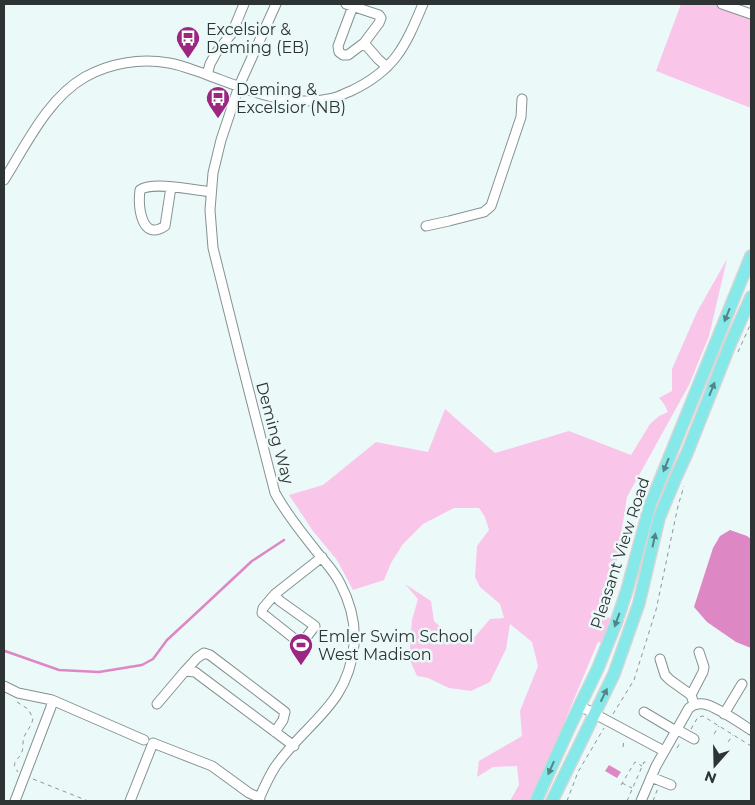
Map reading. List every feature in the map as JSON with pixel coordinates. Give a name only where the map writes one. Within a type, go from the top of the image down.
[{"type":"main road","name":"Pleasant View Road","points":[[536,801],[568,728],[598,668],[616,623],[650,505],[748,271],[751,256]]},
{"type":"main road","name":"Pleasant View Road","points":[[552,801],[614,674],[639,603],[659,518],[751,297]]},
{"type":"street","points":[[207,75],[216,53],[232,33],[244,4]]},
{"type":"street","name":"Deming Way","points":[[259,800],[276,767],[334,700],[346,680],[353,654],[354,630],[353,618],[339,580],[289,518],[275,493],[213,248],[210,222],[211,192],[216,158],[240,86],[276,4]]},
{"type":"street","points":[[4,180],[59,97],[70,87],[98,71],[119,64],[144,61],[170,63],[284,100],[302,101],[335,98],[374,78],[387,67],[409,37],[423,4]]},
{"type":"street","points":[[722,4],[751,14]]},
{"type":"street","points":[[350,5],[379,15],[379,23],[364,44],[348,55],[343,55],[339,52],[338,46],[350,5]]},
{"type":"street","points":[[364,44],[387,67]]},
{"type":"street","points":[[426,226],[484,212],[491,206],[521,117],[522,99]]},
{"type":"street","points":[[171,187],[165,226],[161,229],[148,229],[145,226],[138,204],[140,190],[144,187],[171,187],[211,192]]},
{"type":"street","points":[[275,594],[280,601],[315,626],[301,644],[262,613],[263,608],[275,594],[322,557]]},
{"type":"street","points":[[691,695],[704,667],[699,652]]},
{"type":"street","points":[[157,704],[197,658],[204,653],[210,655],[284,712],[283,720],[275,732]]},
{"type":"street","points":[[660,659],[665,675],[691,695],[694,704]]},
{"type":"street","points":[[185,672],[195,672],[294,746]]},
{"type":"street","points":[[724,714],[742,684]]},
{"type":"street","points":[[4,686],[18,693],[52,700],[144,740]]},
{"type":"street","points":[[15,801],[52,700]]},
{"type":"street","points":[[641,801],[664,751],[689,708],[694,704],[703,703],[710,706],[751,730]]},
{"type":"street","points":[[580,706],[664,751]]},
{"type":"street","points":[[644,712],[694,739]]},
{"type":"street","points":[[130,801],[153,743],[212,766],[259,800]]},
{"type":"street","points":[[651,777],[671,785]]},
{"type":"path","points":[[246,100],[249,105]]},
{"type":"path","points":[[737,356],[751,323]]},
{"type":"path","points":[[611,717],[634,680],[656,610],[685,481]]},
{"type":"path","points":[[567,801],[578,772],[606,726]]},
{"type":"path","points":[[714,734],[719,726]]},
{"type":"path","points":[[728,742],[733,734]]},
{"type":"path","points":[[623,747],[625,736]]},
{"type":"path","points":[[632,788],[622,784],[635,762],[642,766]]},
{"type":"path","points":[[627,801],[644,762],[649,764]]},
{"type":"path","points":[[13,774],[16,771]]},
{"type":"shaded area","points":[[681,4],[722,4],[751,14],[751,108],[656,71]]},
{"type":"shaded area","points":[[727,259],[709,336],[689,385],[627,497],[609,611],[602,615],[613,619],[603,643],[598,642],[531,801],[510,801],[519,785],[517,766],[493,767],[477,777],[479,761],[522,736],[520,711],[538,666],[532,642],[510,624],[506,649],[490,682],[471,691],[449,688],[428,678],[417,676],[409,658],[412,620],[418,599],[405,584],[431,601],[434,621],[451,637],[473,639],[490,619],[504,618],[500,604],[480,587],[475,577],[477,546],[489,530],[485,517],[479,508],[454,508],[423,524],[403,544],[391,563],[384,580],[353,590],[337,560],[313,531],[289,495],[323,485],[376,442],[428,452],[445,409],[495,453],[569,431],[631,455],[650,424],[659,416],[668,412],[659,398],[672,391],[672,369],[697,312]]},
{"type":"shaded area","points":[[730,530],[751,539],[751,648],[736,642],[707,622],[694,607],[713,548],[720,536]]},
{"type":"shaded area","points":[[609,765],[621,772],[617,778],[605,771]]},
{"type":"waterway","points":[[4,652],[59,670],[99,672],[142,665],[153,659],[167,640],[252,561],[284,540]]},
{"type":"place","name":"Excelsior & Deming (EB)","points":[[188,59]]},
{"type":"place","name":"Deming & Excelsior (NB)","points":[[218,119]]},
{"type":"place","name":"Emler Swim School West Madison","points":[[301,666]]}]
